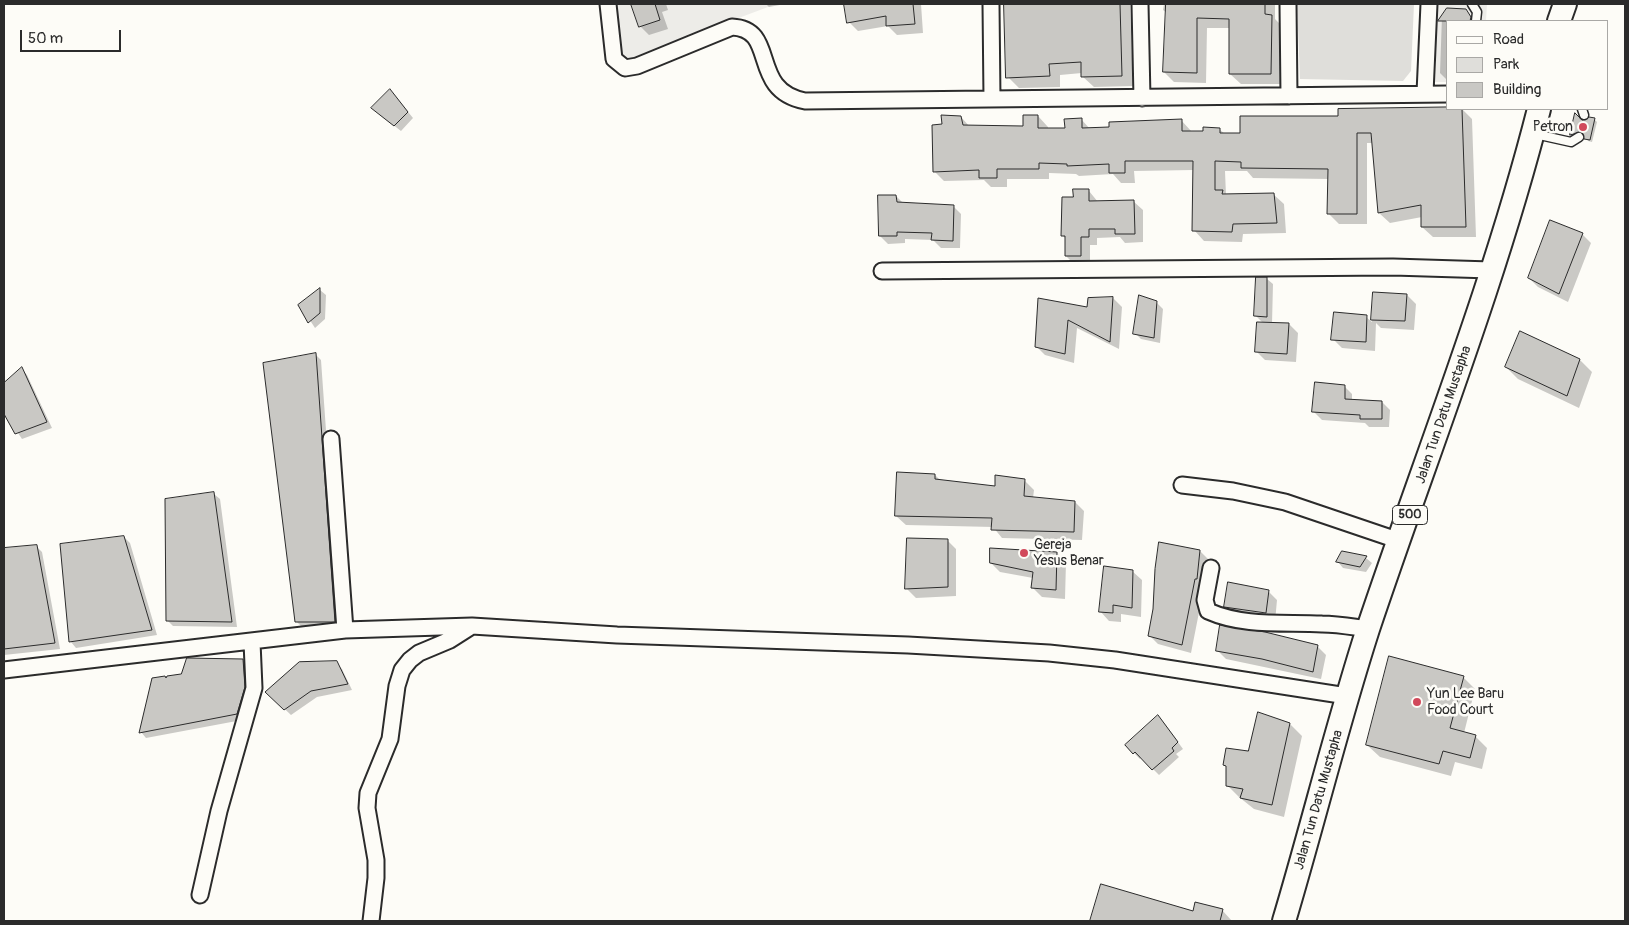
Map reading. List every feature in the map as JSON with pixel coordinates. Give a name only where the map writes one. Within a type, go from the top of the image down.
[{"type":"main road","points":[[1552,4],[1552,20]]},
{"type":"main road","points":[[1559,20],[1565,4]]},
{"type":"main road","name":"Jalan Tun Datu Mustapha","points":[[1284,921],[1311,834],[1347,696],[1368,629],[1400,541],[1491,270],[1539,110]]},
{"type":"street","points":[[608,4],[614,59],[625,68],[637,66],[732,27],[744,27],[752,32],[758,43],[774,84],[781,92],[792,98],[843,101],[1446,94]]},
{"type":"street","points":[[991,4],[992,99]]},
{"type":"street","points":[[1140,4],[1142,98]]},
{"type":"street","points":[[1288,4],[1289,96]]},
{"type":"street","points":[[1425,93],[1429,4]]},
{"type":"street","points":[[882,271],[1393,267],[1491,270]]},
{"type":"street","points":[[331,439],[345,630]]},
{"type":"street","points":[[1182,485],[1233,491],[1285,502],[1400,541]]},
{"type":"street","points":[[1211,568],[1205,600],[1208,611],[1222,617],[1264,623],[1321,624],[1368,629]]},
{"type":"street","points":[[371,921],[376,860],[367,808],[368,793],[390,739],[393,702],[399,678],[410,660],[419,653],[450,640],[472,626]]},
{"type":"street","points":[[4,670],[345,630],[472,626],[617,636],[1049,652],[1115,660],[1347,696]]},
{"type":"street","points":[[200,895],[219,812],[252,696],[254,660],[252,642]]},
{"type":"lane","points":[[1472,4],[1476,12],[1476,20]]},
{"type":"lane","points":[[1532,133],[1571,142],[1579,137]]},
{"type":"shaded area","points":[[615,4],[776,4],[624,61]]},
{"type":"shaded area","points":[[1438,4],[1487,4],[1486,20],[1446,20],[1446,82],[1435,82]]},
{"type":"green space","points":[[1297,4],[1414,4],[1411,71],[1403,81],[1300,79]]},
{"type":"building","points":[[631,4],[655,4],[660,20],[639,27]]},
{"type":"building","points":[[844,4],[913,4],[915,24],[886,26],[886,16],[847,23]]},
{"type":"building","points":[[1004,4],[1120,4],[1122,76],[1081,77],[1081,62],[1049,64],[1050,76],[1006,78]]},
{"type":"building","points":[[1166,4],[1265,4],[1265,14],[1272,15],[1271,74],[1229,74],[1229,19],[1197,18],[1197,73],[1163,72]]},
{"type":"building","points":[[1447,8],[1466,9],[1471,17],[1470,20],[1438,21]]},
{"type":"building","points":[[390,89],[408,112],[394,126],[371,108]]},
{"type":"building","points":[[1446,107],[1446,110],[1462,110],[1466,227],[1421,227],[1421,205],[1378,213],[1371,133],[1357,133],[1357,214],[1327,214],[1328,169],[1241,168],[1241,162],[1215,161],[1215,190],[1223,190],[1222,194],[1274,193],[1277,223],[1233,224],[1232,232],[1192,231],[1193,161],[1125,161],[1125,173],[1109,173],[1109,164],[1067,166],[1067,164],[1039,163],[1039,169],[997,169],[997,178],[979,178],[979,170],[933,172],[932,125],[942,124],[941,115],[961,116],[963,125],[1023,126],[1023,115],[1038,115],[1038,128],[1065,128],[1064,119],[1082,118],[1082,128],[1109,127],[1109,122],[1182,119],[1182,131],[1203,131],[1203,127],[1220,128],[1220,133],[1240,133],[1240,116],[1338,116],[1338,109]]},
{"type":"building","name":"Petron","points":[[1575,113],[1582,120],[1589,117],[1595,118],[1590,140],[1584,139],[1581,132],[1570,135]]},
{"type":"building","points":[[1073,189],[1089,189],[1089,201],[1134,200],[1135,234],[1115,234],[1115,229],[1089,229],[1089,237],[1081,237],[1081,256],[1065,256],[1065,236],[1061,236],[1062,197],[1073,197]]},
{"type":"building","points":[[878,195],[896,195],[897,202],[954,205],[953,241],[931,240],[932,233],[897,232],[897,236],[879,236]]},
{"type":"building","points":[[1550,220],[1583,233],[1559,294],[1528,278]]},
{"type":"building","points":[[1256,277],[1267,277],[1267,317],[1254,316]]},
{"type":"building","points":[[320,288],[320,313],[308,323],[298,305]]},
{"type":"building","points":[[1373,292],[1407,294],[1405,321],[1371,320]]},
{"type":"building","points":[[1139,295],[1157,301],[1154,338],[1133,334]]},
{"type":"building","points":[[1113,297],[1110,342],[1068,320],[1065,354],[1035,347],[1038,298],[1087,307],[1088,298]]},
{"type":"building","points":[[1334,312],[1367,315],[1366,342],[1331,340]]},
{"type":"building","points":[[1257,322],[1289,323],[1287,354],[1255,352]]},
{"type":"building","points":[[1520,331],[1580,359],[1567,396],[1505,367]]},
{"type":"building","points":[[316,353],[335,622],[295,622],[263,363]]},
{"type":"building","points":[[22,367],[47,422],[15,434],[4,414],[4,383]]},
{"type":"building","points":[[1315,382],[1345,385],[1345,399],[1382,401],[1382,419],[1360,419],[1360,415],[1312,412]]},
{"type":"building","points":[[897,472],[935,474],[935,479],[995,486],[995,475],[1025,479],[1024,496],[1075,501],[1074,532],[991,530],[992,518],[895,516]]},
{"type":"building","points":[[214,492],[232,622],[166,621],[165,499]]},
{"type":"building","points":[[124,536],[152,630],[69,642],[60,544]]},
{"type":"building","points":[[907,538],[948,539],[948,587],[905,589]]},
{"type":"building","points":[[1159,542],[1200,550],[1197,579],[1195,579],[1182,645],[1148,636],[1153,609],[1155,569]]},
{"type":"building","points":[[37,545],[55,643],[4,649],[4,548]]},
{"type":"building","points":[[990,548],[1057,552],[1056,590],[1031,588],[1033,572],[990,563]]},
{"type":"building","points":[[1342,551],[1367,556],[1360,567],[1336,562]]},
{"type":"building","points":[[1104,566],[1133,570],[1132,608],[1113,605],[1113,613],[1099,612]]},
{"type":"building","points":[[1228,582],[1269,590],[1266,613],[1224,607]]},
{"type":"building","points":[[1220,625],[1265,632],[1318,645],[1313,672],[1262,659],[1216,651]]},
{"type":"building","name":"Yun Lee Baru Food Court","points":[[1389,656],[1464,676],[1450,728],[1476,735],[1470,758],[1443,751],[1439,764],[1366,745]]},
{"type":"building","points":[[187,658],[243,659],[245,687],[237,714],[139,733],[152,678],[165,676],[166,678],[167,676],[181,674]]},
{"type":"building","points":[[337,661],[348,684],[311,691],[284,710],[265,692],[299,662]]},
{"type":"building","points":[[1258,712],[1290,723],[1272,805],[1240,798],[1243,789],[1226,786],[1226,766],[1223,765],[1226,748],[1248,751]]},
{"type":"building","points":[[1158,715],[1178,742],[1172,748],[1174,751],[1152,770],[1135,752],[1133,754],[1125,745]]},
{"type":"building","points":[[1101,884],[1193,911],[1195,902],[1223,909],[1220,921],[1090,921]]},
{"type":"place","name":"Petron","points":[[1583,127]]},
{"type":"place","name":"Gereja Yesus Benar","points":[[1024,553]]},
{"type":"place","name":"Yun Lee Baru Food Court","points":[[1417,702]]}]
